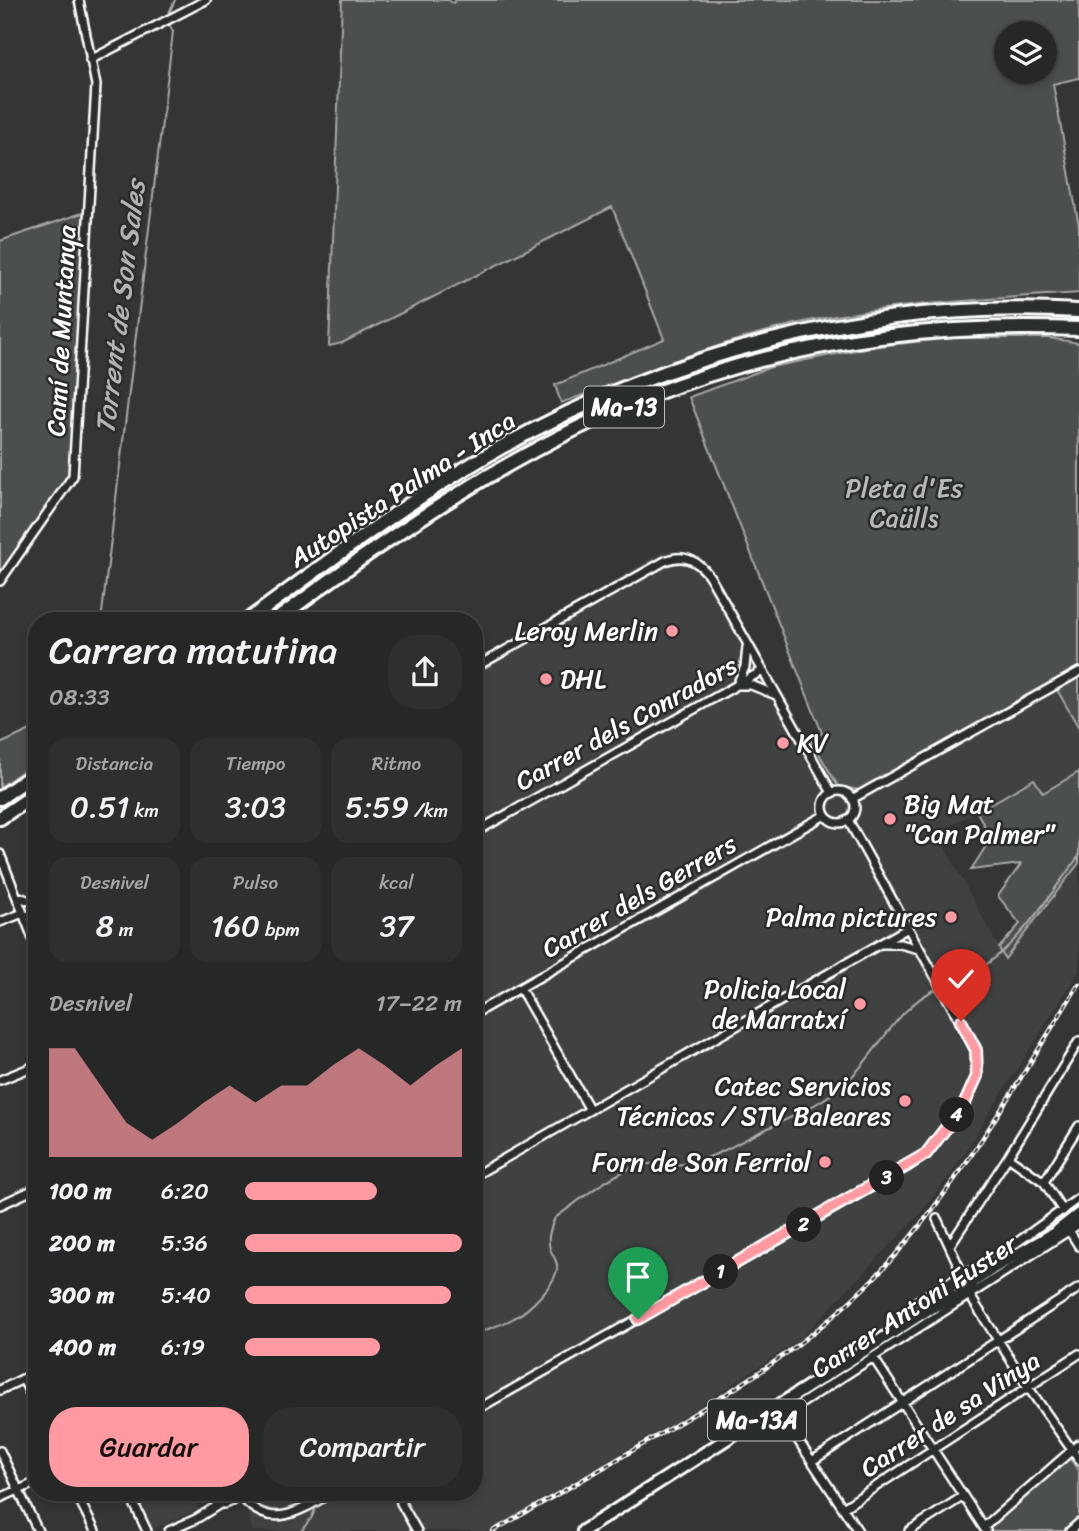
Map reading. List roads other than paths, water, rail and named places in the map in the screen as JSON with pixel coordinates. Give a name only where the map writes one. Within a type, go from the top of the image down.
[{"type":"highway","points":[[1009,310],[1037,303],[1079,304]]},
{"type":"highway","name":"Autopista Palma - Inca","points":[[259,612],[383,522],[457,474],[541,426],[629,386],[721,354],[821,329],[896,317],[1009,310],[1079,311]]},
{"type":"highway","points":[[1024,327],[1038,334],[1079,337]]},
{"type":"highway","name":"Autopista Palma - Inca","points":[[287,612],[363,556],[446,503],[558,439],[646,397],[738,366],[832,344],[928,330],[1079,328]]},
{"type":"highway","points":[[0,798],[28,778]]},
{"type":"highway","points":[[0,818],[28,799]]},
{"type":"main road","name":"Ma-13A","points":[[583,1531],[929,1309],[965,1277],[1014,1257],[1079,1214]]},
{"type":"main road","name":"Ma-13A","points":[[929,1309],[967,1294],[969,1291],[965,1277]]},
{"type":"street","points":[[79,0],[90,60],[206,0]]},
{"type":"street","name":"Camí de Muntanya","points":[[0,581],[73,476],[96,85],[90,60]]},
{"type":"street","points":[[483,663],[665,561],[685,557],[703,567],[710,578],[832,793]]},
{"type":"street","points":[[747,642],[745,667],[737,685],[751,685],[776,695]]},
{"type":"street","name":"Carrer dels Conradors","points":[[483,829],[762,671]]},
{"type":"street","points":[[852,799],[1079,671]]},
{"type":"street","points":[[841,791],[852,799],[853,813],[848,820],[838,823],[825,815],[823,805],[828,795],[841,791]]},
{"type":"street","name":"Carrer dels Gerrers","points":[[483,1009],[825,815]]},
{"type":"street","points":[[483,1406],[926,1154],[945,1132],[973,1090],[978,1066],[976,1050],[848,820]]},
{"type":"street","points":[[0,854],[28,925]]},
{"type":"street","points":[[17,896],[28,900]]},
{"type":"street","points":[[0,922],[28,914]]},
{"type":"street","points":[[483,1170],[908,928]]},
{"type":"street","points":[[881,944],[900,944],[919,949]]},
{"type":"street","points":[[520,988],[590,1110]]},
{"type":"street","points":[[950,1245],[1079,1041]]},
{"type":"street","points":[[0,1080],[28,1069]]},
{"type":"street","points":[[1044,1182],[1079,1125]]},
{"type":"street","points":[[1008,1157],[1044,1182],[1063,1211]]},
{"type":"street","points":[[0,1205],[28,1192]]},
{"type":"street","points":[[914,1303],[965,1277],[1079,1198]]},
{"type":"street","points":[[937,1219],[965,1277]]},
{"type":"street","name":"Carrer Antoni Fuster","points":[[858,1531],[782,1416],[1079,1224]]},
{"type":"street","points":[[1070,1232],[1079,1246]]},
{"type":"street","points":[[812,1461],[1079,1288]]},
{"type":"street","points":[[967,1294],[1079,1460]]},
{"type":"street","name":"Carrer de sa Vinya","points":[[843,1508],[1079,1354]]},
{"type":"street","points":[[873,1357],[985,1529],[1079,1444]]},
{"type":"street","points":[[0,1390],[28,1376]]},
{"type":"street","points":[[23,1379],[28,1389]]},
{"type":"street","points":[[0,1451],[38,1531]]},
{"type":"street","points":[[0,1498],[28,1486]]},
{"type":"street","points":[[909,1531],[962,1497]]},
{"type":"street","points":[[80,1501],[95,1531]]},
{"type":"street","points":[[134,1501],[147,1531]]},
{"type":"street","points":[[217,1501],[248,1507]]},
{"type":"street","points":[[169,1531],[227,1501]]},
{"type":"street","points":[[243,1501],[256,1514],[281,1519],[316,1501]]},
{"type":"street","points":[[401,1503],[417,1531]]},
{"type":"street","points":[[1070,1531],[1079,1523]]},
{"type":"waterway","name":"Torrent de Son Sales","points":[[168,15],[175,0]]},
{"type":"waterway","name":"Torrent de Son Sales","points":[[102,612],[173,32],[169,24]]},
{"type":"waterway","points":[[943,986],[977,971],[1013,941],[1079,856]]},
{"type":"waterway","points":[[483,1331],[520,1314],[548,1287],[557,1265],[549,1241],[555,1218],[594,1189],[636,1166],[676,1165],[708,1157],[820,1102],[850,1078],[909,1008],[938,988]]},
{"type":"waterway","points":[[301,1531],[312,1517],[317,1504]]},
{"type":"railway","points":[[493,1531],[737,1387],[795,1347],[850,1301],[905,1244],[959,1173],[1079,984]]},
{"type":"place","name":"Leroy Merlin","points":[[672,631]]},
{"type":"place","name":"DHL","points":[[546,679]]},
{"type":"place","name":"KV","points":[[783,743]]},
{"type":"place","name":"Big Mat \"Can Palmer\"","points":[[890,819]]},
{"type":"place","name":"Palma pictures","points":[[951,917]]},
{"type":"place","name":"Policia Local de Marratxí","points":[[860,1004]]},
{"type":"place","name":"Catec Servicios Técnicos / STV Baleares","points":[[905,1101]]},
{"type":"place","name":"Forn de Son Ferriol","points":[[825,1162]]},
{"type":"park label","name":"Pleta d'Es Caülls","points":[[904,503]]}]
